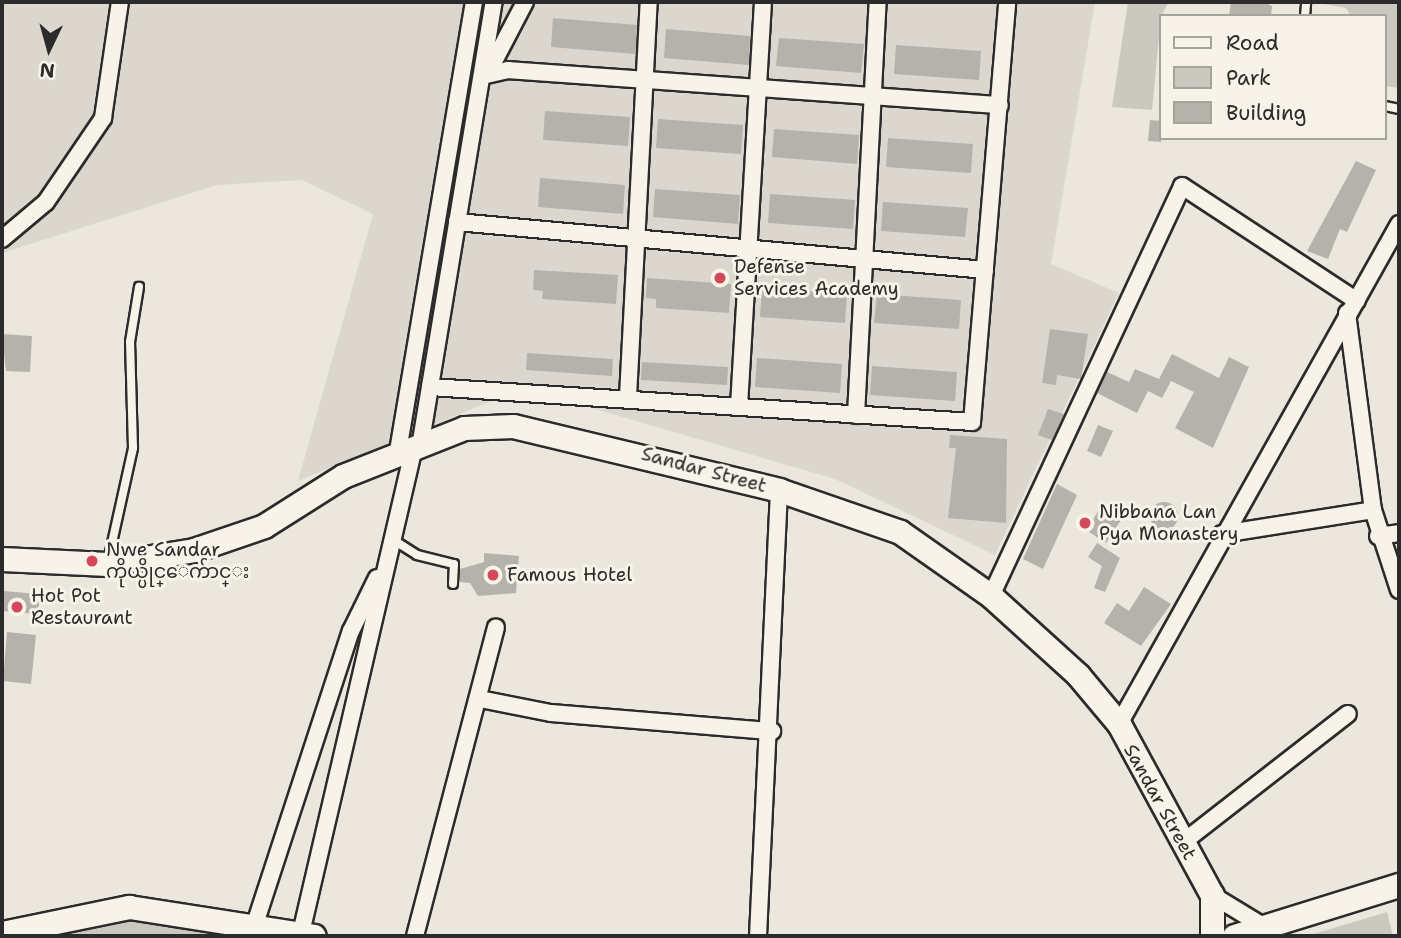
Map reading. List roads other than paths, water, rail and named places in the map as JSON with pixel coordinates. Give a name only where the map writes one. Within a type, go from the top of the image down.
[{"type":"street","points":[[2,239],[46,202],[103,118],[120,2]]},
{"type":"street","points":[[2,933],[129,907],[255,924],[307,935],[395,541],[474,2]]},
{"type":"street","points":[[410,451],[430,387],[457,222],[486,73],[494,2]]},
{"type":"street","points":[[486,73],[525,2]]},
{"type":"street","points":[[628,397],[632,242],[641,82],[649,2]]},
{"type":"street","points":[[739,406],[764,2]]},
{"type":"street","points":[[856,415],[862,259],[878,2]]},
{"type":"street","points":[[430,387],[628,397],[972,422],[1007,2]]},
{"type":"street","points":[[486,73],[1000,105]]},
{"type":"street","points":[[991,596],[1182,186],[1352,307],[1373,510],[1378,536],[1399,590]]},
{"type":"street","points":[[457,222],[632,242],[985,270]]},
{"type":"street","points":[[1119,724],[1222,534],[1399,224]]},
{"type":"street","name":"Sandar Street","points":[[2,559],[107,564],[159,559],[264,526],[343,476],[464,428],[513,426],[779,490],[900,532],[991,596],[1078,674],[1119,724],[1212,895],[1212,936]]},
{"type":"street","points":[[758,936],[772,731],[779,490]]},
{"type":"street","points":[[1222,534],[1373,510]]},
{"type":"street","points":[[1378,536],[1399,533]]},
{"type":"street","points":[[255,924],[351,631],[395,541]]},
{"type":"street","points":[[415,936],[480,699],[496,627]]},
{"type":"street","points":[[480,699],[551,713],[772,731]]},
{"type":"street","points":[[1182,843],[1348,714]]},
{"type":"street","points":[[1212,895],[1246,933],[1399,885]]},
{"type":"lane","points":[[1305,14],[1306,4]]},
{"type":"lane","points":[[107,564],[133,448],[131,342],[139,287]]},
{"type":"lane","points":[[395,541],[417,555],[454,564],[453,584]]},
{"type":"place","name":"Defense Services Academy","points":[[720,278]]},
{"type":"place","name":"Nibbana Lan Pya Monastery","points":[[1085,523]]},
{"type":"place","name":"Nwe Sandar ကိုယ္ပိုင္ေက်ာင္း","points":[[92,561]]},
{"type":"place","name":"Famous Hotel","points":[[493,575]]},
{"type":"place","name":"Hot Pot Restaurant","points":[[17,607]]}]
